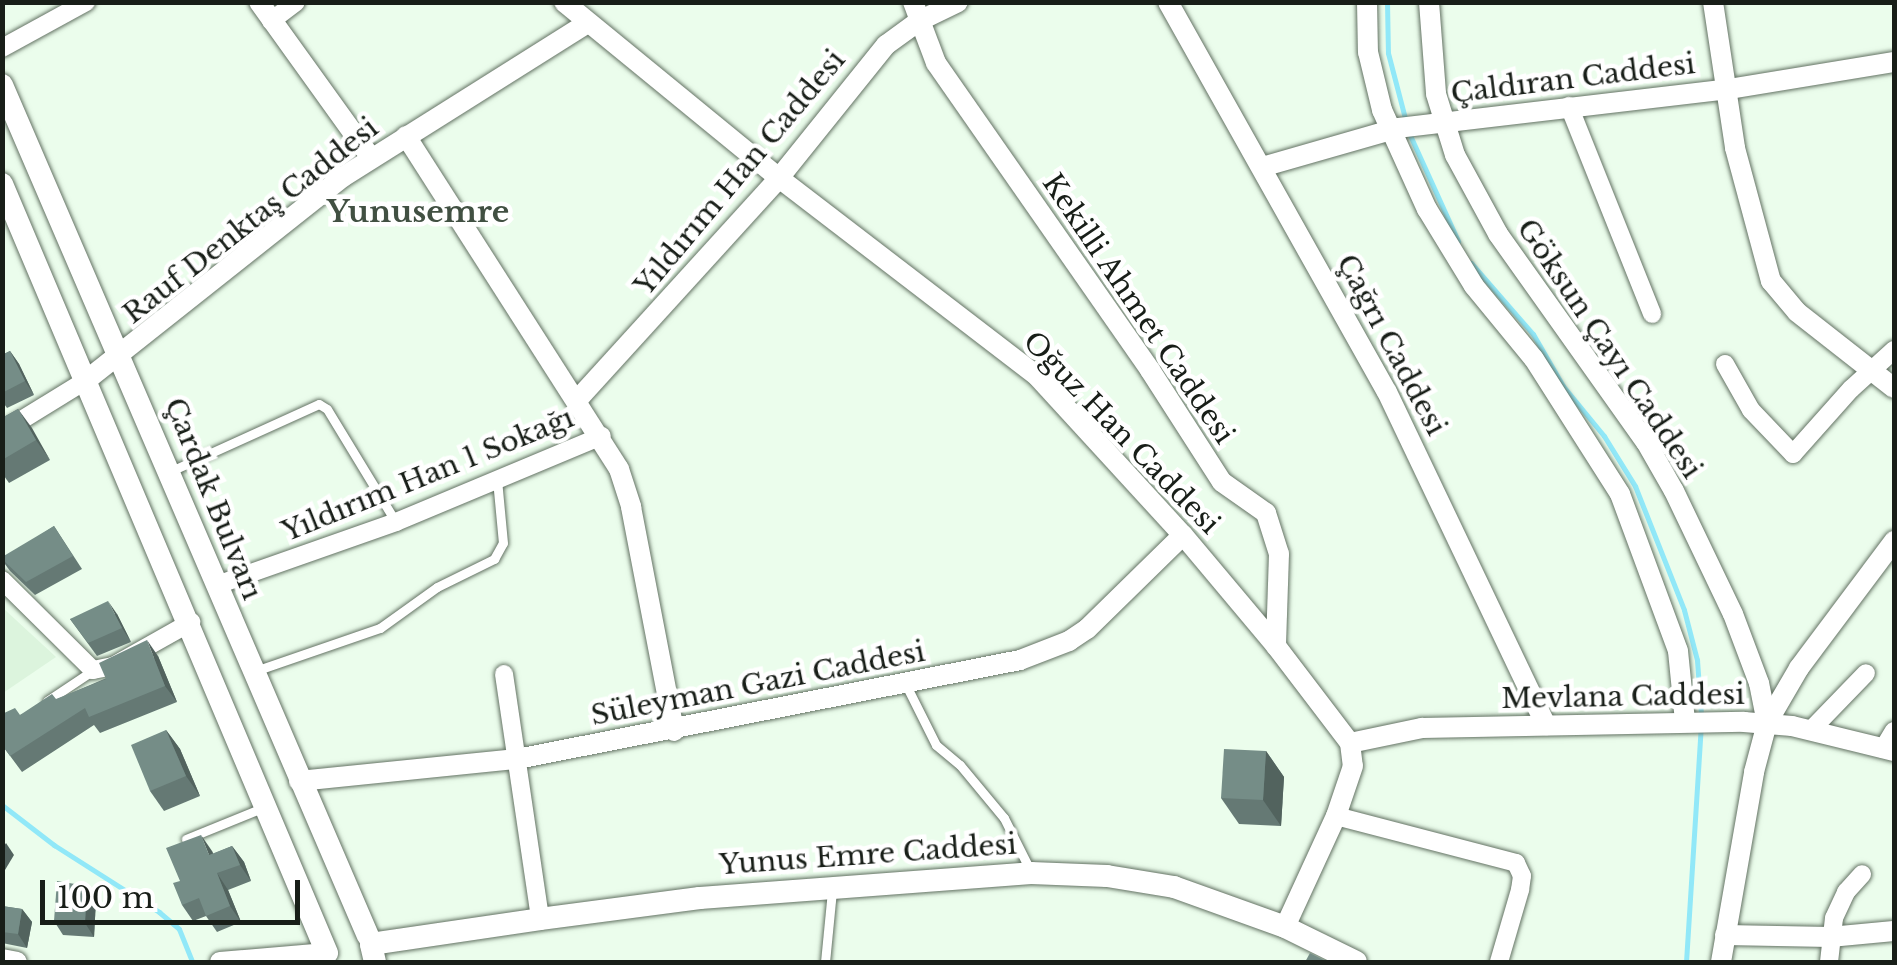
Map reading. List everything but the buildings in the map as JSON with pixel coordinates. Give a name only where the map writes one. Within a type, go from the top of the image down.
[{"type":"main road","name":"Çardak Bulvarı","points":[[2,85],[171,470],[370,951]]},
{"type":"main road","points":[[2,184],[191,622],[331,960]]},
{"type":"main road","name":"Yunus Emre Caddesi","points":[[331,960],[328,940],[341,928],[354,926],[370,951],[540,919],[832,886],[1031,873],[1107,876],[1158,884],[1285,928],[1341,959]]},
{"type":"street","points":[[2,48],[86,2]]},
{"type":"street","points":[[258,2],[371,158]]},
{"type":"street","points":[[271,22],[296,2]]},
{"type":"street","name":"Oğuz Han Caddesi","points":[[564,2],[586,24],[780,178],[1038,376],[1183,535],[1350,742]]},
{"type":"street","name":"Yıldırım Han Caddesi","points":[[578,399],[780,178],[870,63],[916,12],[958,2]]},
{"type":"street","name":"Çağrı Caddesi","points":[[1168,2],[1386,392],[1546,725]]},
{"type":"street","points":[[1368,2],[1368,52],[1394,129],[1452,254],[1534,359],[1613,478],[1678,651],[1689,721]]},
{"type":"street","name":"Göksun Çayı Caddesi","points":[[1429,2],[1435,123],[1498,234],[1636,428],[1674,491],[1733,614],[1758,682],[1767,722]]},
{"type":"street","points":[[1713,2],[1723,90],[1771,281],[1797,312],[1894,388]]},
{"type":"street","name":"Kekilli Ahmet Caddesi","points":[[916,12],[936,63],[1150,370],[1222,482],[1266,513],[1279,554],[1276,646]]},
{"type":"street","name":"Rauf Denktaş Caddesi","points":[[2,432],[121,356],[371,158],[586,24]]},
{"type":"street","name":"Çaldıran Caddesi","points":[[1262,166],[1394,129],[1723,90],[1894,62]]},
{"type":"street","points":[[1569,106],[1652,314]]},
{"type":"street","points":[[406,136],[602,436],[626,486],[674,731]]},
{"type":"street","points":[[1725,364],[1751,410],[1793,454],[1894,350]]},
{"type":"street","name":"Yıldırım Han 1 Sokağı","points":[[217,585],[396,522],[602,436]]},
{"type":"street","name":"Süleyman Gazi Caddesi","points":[[299,781],[517,759],[1020,660],[1069,641],[1109,609],[1183,535]]},
{"type":"street","points":[[1721,962],[1767,722],[1799,668],[1894,541]]},
{"type":"street","points":[[2,580],[93,670],[113,666],[191,622]]},
{"type":"street","points":[[1811,730],[1866,673]]},
{"type":"street","points":[[504,674],[540,919]]},
{"type":"street","name":"Mevlana Caddesi","points":[[1350,742],[1402,730],[1689,721],[1767,722],[1891,744]]},
{"type":"street","points":[[1285,928],[1336,816],[1353,766],[1350,742]]},
{"type":"street","points":[[1336,816],[1516,863],[1522,876],[1520,890],[1498,962]]},
{"type":"street","points":[[1829,962],[1830,936],[1840,902],[1862,874]]},
{"type":"street","points":[[1725,936],[1830,936],[1894,931]]},
{"type":"street","points":[[2,959],[18,962]]},
{"type":"street","points":[[230,962],[331,960]]},
{"type":"lane","points":[[171,470],[318,404],[335,422],[396,522]]},
{"type":"lane","points":[[252,672],[380,628],[437,587],[494,559],[503,543],[498,480]]},
{"type":"lane","points":[[33,710],[93,670]]},
{"type":"lane","points":[[905,684],[936,745],[960,765],[1004,818],[1031,873]]},
{"type":"lane","points":[[186,840],[268,806]]},
{"type":"lane","points":[[825,962],[832,886]]},
{"type":"shaded area","points":[[3,608],[56,657],[2,693]]},
{"type":"waterway","points":[[1387,2],[1388,53],[1406,122]]},
{"type":"waterway","points":[[1409,133],[1458,241]]},
{"type":"waterway","points":[[1471,263],[1533,334],[1563,386],[1604,436],[1635,486],[1684,610],[1697,660],[1701,715]]},
{"type":"waterway","points":[[1686,962],[1701,726]]},
{"type":"waterway","points":[[2,805],[54,845],[159,912],[179,929],[192,962]]},
{"type":"district","name":"Yunusemre","points":[[418,212]]}]
